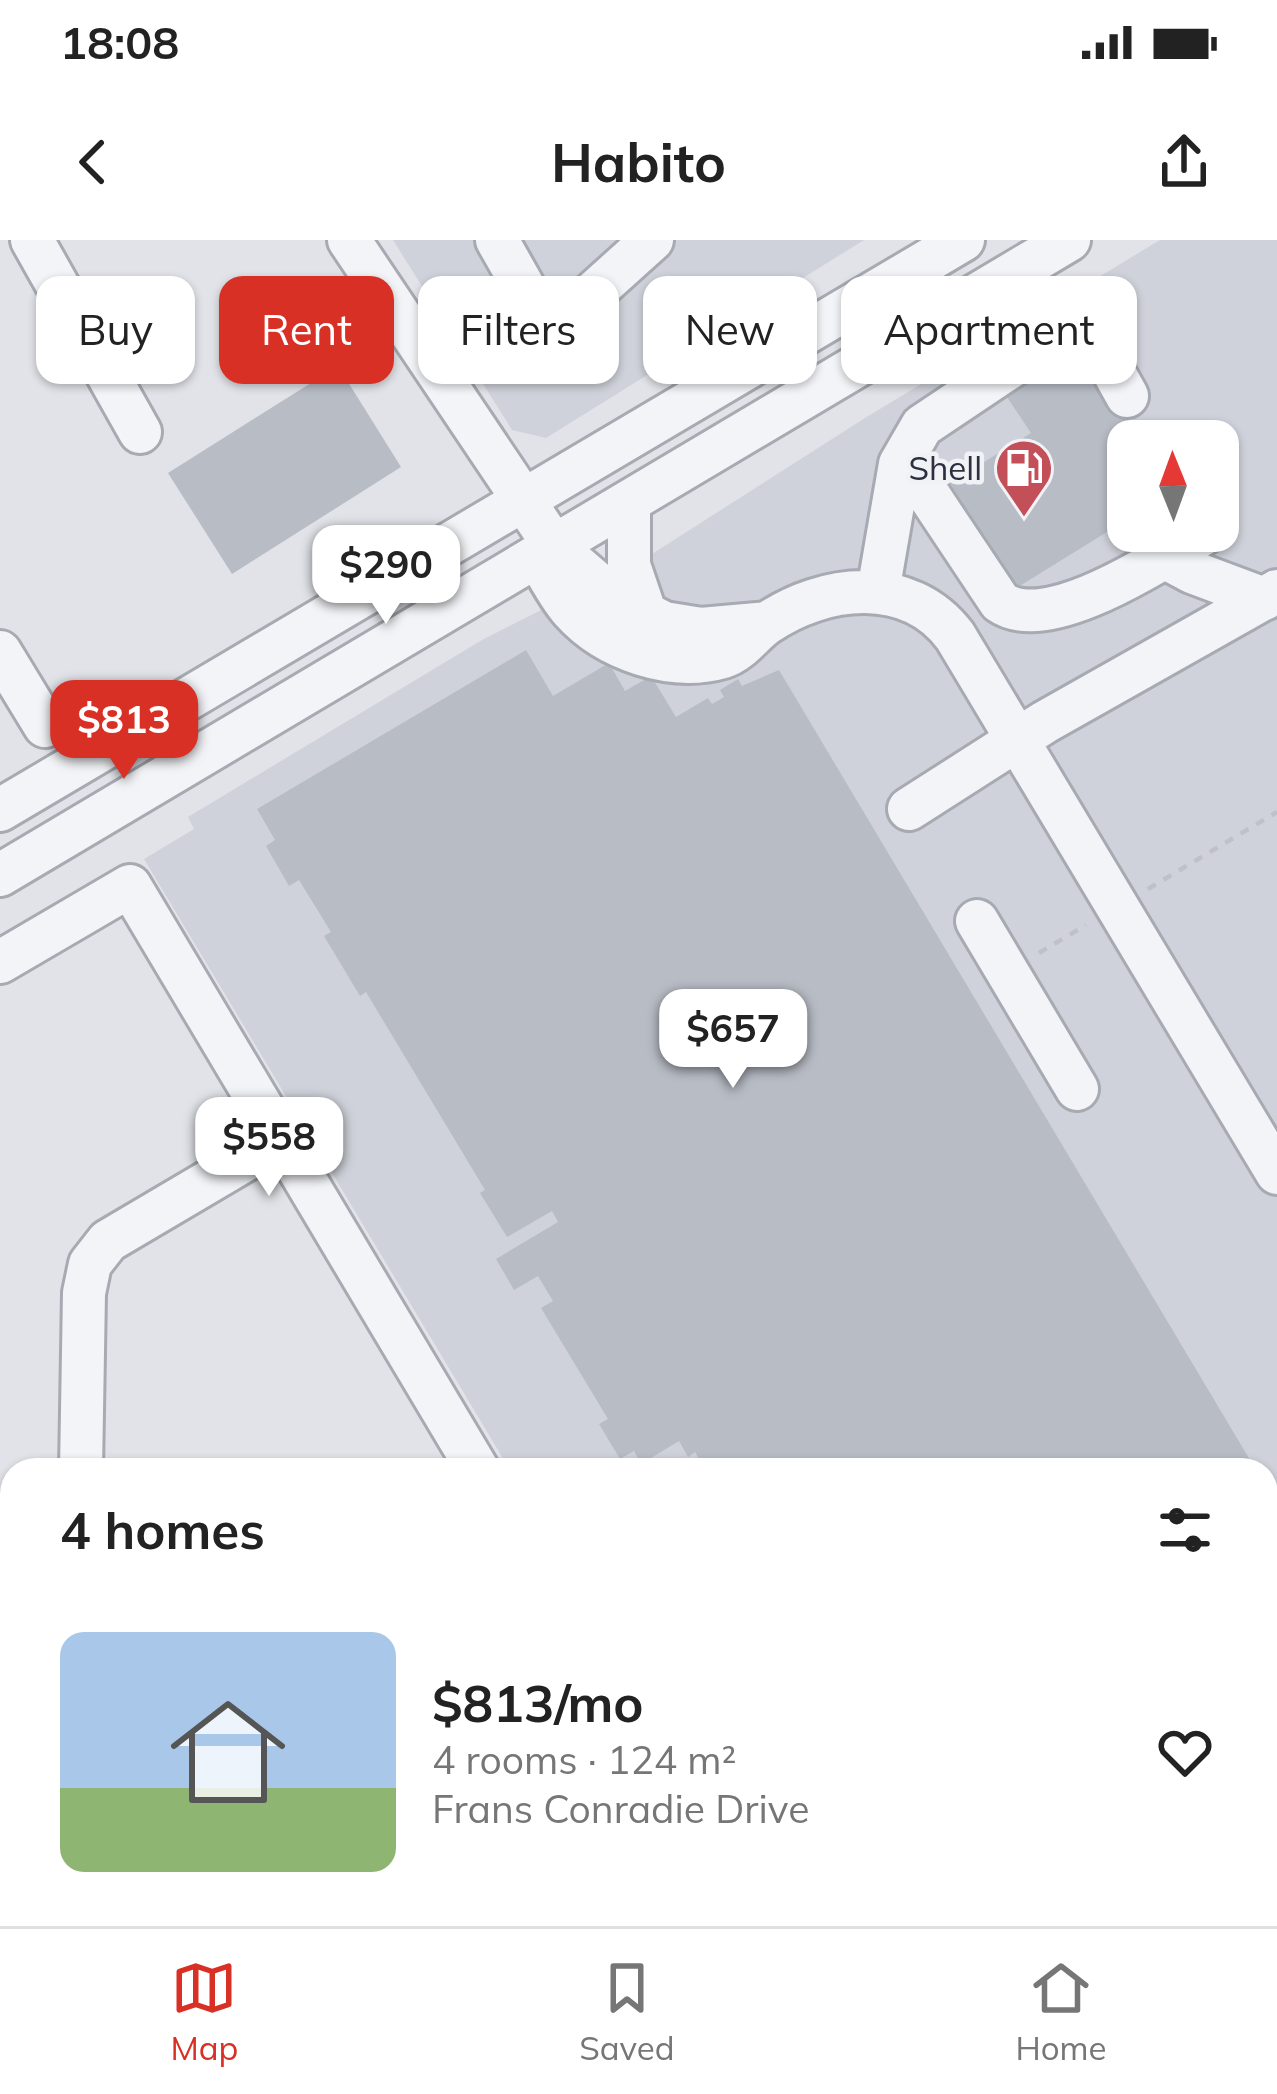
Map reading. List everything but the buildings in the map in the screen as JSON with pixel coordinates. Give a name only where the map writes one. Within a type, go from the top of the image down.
[{"type":"street","points":[[32,240],[140,432]]},
{"type":"street","points":[[350,240],[524,500],[562,599],[586,624],[631,651],[656,658],[704,660],[728,656],[767,623],[818,598],[856,591],[910,599],[946,625],[1277,1173]]},
{"type":"street","points":[[497,240],[526,293],[545,314],[572,312],[652,240]]},
{"type":"street","points":[[0,810],[962,240]]},
{"type":"street","points":[[0,875],[1069,240]]},
{"type":"street","points":[[878,592],[900,464],[922,426],[1076,323],[1092,333],[1127,396]]},
{"type":"street","points":[[900,464],[930,497],[1000,602],[1011,610],[1054,609],[1178,565],[1189,552]]},
{"type":"street","points":[[629,502],[629,565],[646,615]]},
{"type":"street","points":[[546,552],[613,597],[664,623],[701,629],[767,623]]},
{"type":"street","points":[[1178,565],[1270,595]]},
{"type":"street","points":[[1178,565],[1203,633]]},
{"type":"street","points":[[910,809],[1270,595]]},
{"type":"street","points":[[0,652],[45,725]]},
{"type":"street","points":[[0,962],[130,886],[471,1458]]},
{"type":"street","points":[[977,921],[1077,1089]]},
{"type":"street","points":[[81,1458],[84,1293],[90,1264],[108,1241],[279,1140]]},
{"type":"shaded area","points":[[393,240],[864,240],[806,276],[643,276],[643,378],[546,438],[512,430],[483,384],[619,384],[619,276],[418,276],[418,280]]},
{"type":"shaded area","points":[[1160,240],[1277,240],[1277,1458],[503,1458],[144,859],[194,829],[188,817],[482,640],[652,554],[921,384],[1137,384],[1137,276],[1100,276]]},
{"type":"place","name":"Shell","points":[[1024,519]]}]
